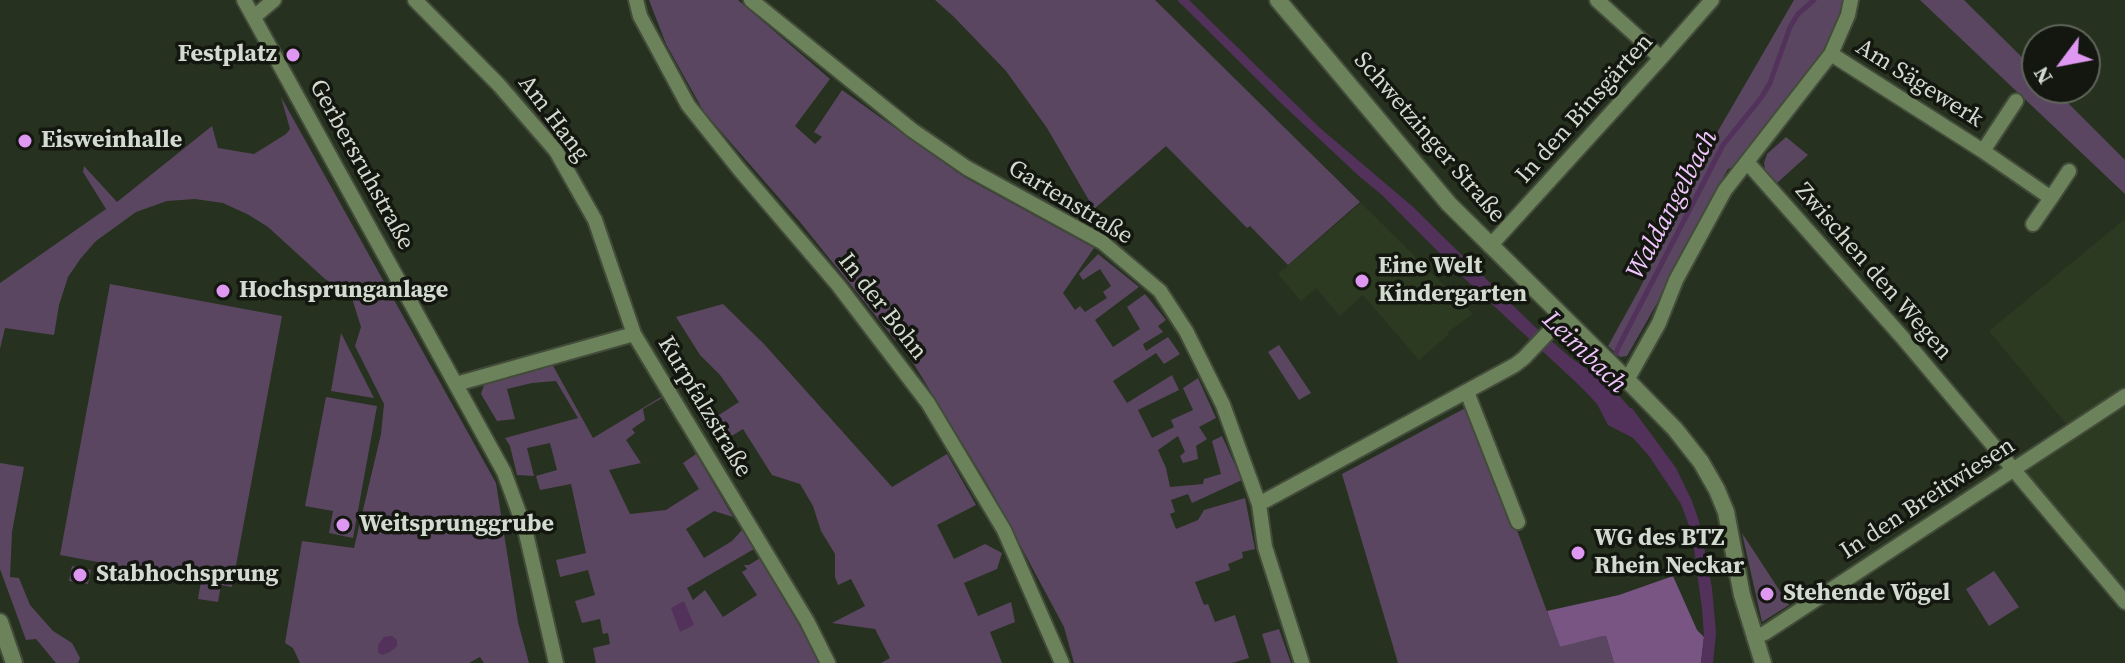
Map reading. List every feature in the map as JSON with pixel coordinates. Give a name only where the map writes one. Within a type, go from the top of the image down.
[{"type":"street","name":"Gerbersruhstraße","points":[[244,0],[504,472],[525,529],[556,663]]},
{"type":"street","points":[[254,17],[274,0]]},
{"type":"street","name":"Am Hang","points":[[415,0],[499,85],[556,151],[595,220],[634,334]]},
{"type":"street","name":"In der Bohn","points":[[636,0],[640,16],[688,105],[838,285],[928,403],[1004,530],[1062,663]]},
{"type":"street","name":"Gartenstraße","points":[[751,0],[912,130],[967,168],[1102,242],[1160,291],[1186,331],[1223,405],[1259,504],[1265,547],[1302,663]]},
{"type":"street","name":"Schwetzinger Straße","points":[[1278,0],[1449,204],[1675,429],[1701,462],[1726,512],[1742,595],[1763,663]]},
{"type":"street","points":[[1597,0],[1661,58]]},
{"type":"street","name":"In den Binsgärten","points":[[1490,246],[1712,0]]},
{"type":"street","name":"Am Sägewerk","points":[[1747,162],[1831,54],[1851,0]]},
{"type":"street","name":"Am Sägewerk","points":[[1831,54],[2051,198]]},
{"type":"street","name":"Am Sägewerk","points":[[1983,151],[2016,101]]},
{"type":"street","points":[[1623,377],[1663,314],[1676,280],[1725,190],[1747,162]]},
{"type":"street","name":"Zwischen den Wegen","points":[[1747,162],[1902,337],[2125,602]]},
{"type":"street","points":[[2033,224],[2069,171]]},
{"type":"street","points":[[1259,504],[1515,365],[1562,318]]},
{"type":"street","name":"Kurpfalzstraße","points":[[456,384],[634,334],[807,621],[828,663]]},
{"type":"street","points":[[1467,392],[1518,522]]},
{"type":"street","name":"In den Breitwiesen","points":[[1754,637],[1765,633],[2125,396]]},
{"type":"street","points":[[0,622],[14,663]]},
{"type":"shaded area","points":[[649,0],[738,0],[830,79],[795,126],[815,144],[822,137],[814,132],[842,90],[964,177],[1094,248],[1063,293],[1075,310],[1080,306],[1085,312],[1107,298],[1103,292],[1111,286],[1100,269],[1083,280],[1079,274],[1098,254],[1139,287],[1095,320],[1113,347],[1140,329],[1127,307],[1145,294],[1166,320],[1158,326],[1163,332],[1143,344],[1146,351],[1168,337],[1180,354],[1164,364],[1156,353],[1113,381],[1127,403],[1172,375],[1179,390],[1138,410],[1152,438],[1174,427],[1171,420],[1193,410],[1183,388],[1198,378],[1216,418],[1199,427],[1207,439],[1196,446],[1198,459],[1183,463],[1180,456],[1185,452],[1178,436],[1158,450],[1170,487],[1203,484],[1204,479],[1221,474],[1212,441],[1222,436],[1242,480],[1192,503],[1188,494],[1171,500],[1175,512],[1170,514],[1176,529],[1198,520],[1204,510],[1245,498],[1255,549],[1242,552],[1243,558],[1228,564],[1230,570],[1195,582],[1215,622],[1235,615],[1249,658],[1232,663],[1074,663],[1064,627],[989,487],[912,361],[800,222],[704,112],[666,44]]},
{"type":"shaded area","points":[[935,0],[1155,0],[1360,202],[1288,265],[1166,146],[1094,209],[1047,128],[1006,71]]},
{"type":"shaded area","points":[[1177,0],[1189,0],[1320,128],[1412,206],[1534,326],[1570,357],[1591,372],[1600,374],[1632,408],[1676,468],[1699,521],[1712,588],[1716,633],[1713,663],[1701,663],[1704,637],[1692,534],[1681,504],[1649,456],[1633,438],[1608,425],[1597,404],[1581,387],[1466,280],[1382,195],[1283,105]]},
{"type":"shaded area","points":[[1794,0],[1852,0],[1831,54],[1747,162],[1728,169],[1627,356],[1620,357],[1608,346],[1639,290],[1700,162]]},
{"type":"shaded area","points":[[1920,0],[1964,0],[2021,56],[2021,96]]},
{"type":"shaded area","points":[[281,97],[496,483],[518,622],[529,663],[484,663],[480,657],[469,663],[300,663],[293,648],[285,643],[302,541],[354,548],[381,434],[384,404],[355,346],[361,327],[351,295],[325,279],[268,227],[249,215],[223,203],[195,199],[167,201],[136,212],[96,241],[68,277],[54,335],[5,328],[0,349],[0,283],[106,209],[83,172],[84,166],[117,202],[212,126],[218,148],[254,154],[286,134],[290,129]]},
{"type":"shaded area","points":[[2030,104],[2069,104],[2125,160],[2125,194]]},
{"type":"shaded area","points":[[1786,137],[1808,155],[1777,183],[1765,170],[1764,163],[1767,154]]},
{"type":"shaded area","name":"Eine Welt Kindergarten","points":[[1361,203],[1473,314],[1448,332],[1419,360],[1363,295],[1340,316],[1316,288],[1301,301],[1278,274]]},
{"type":"shaded area","points":[[2125,219],[2125,613],[2011,478],[2067,425],[1989,331]]},
{"type":"shaded area","points":[[110,284],[282,316],[232,587],[221,585],[218,602],[198,599],[201,581],[60,555]]},
{"type":"shaded area","points":[[723,304],[764,344],[892,487],[947,454],[976,505],[937,525],[954,559],[985,544],[1002,553],[997,569],[964,583],[978,616],[1011,602],[1015,622],[990,632],[1002,663],[881,663],[890,658],[875,629],[832,623],[865,606],[851,579],[838,585],[835,554],[800,484],[772,475],[743,429],[722,442],[720,448],[708,429],[708,422],[739,402],[720,375],[700,355],[676,317]]},
{"type":"shaded area","points":[[341,333],[374,398],[331,391]]},
{"type":"shaded area","points":[[1279,345],[1311,393],[1299,400],[1268,352]]},
{"type":"shaded area","points":[[552,364],[593,438],[661,397],[662,398],[643,409],[645,420],[632,429],[635,433],[626,440],[641,463],[609,470],[630,514],[666,510],[699,489],[683,463],[696,454],[733,517],[714,511],[686,529],[704,558],[732,541],[742,530],[754,549],[687,588],[693,600],[705,590],[723,617],[757,595],[742,572],[747,569],[744,565],[760,558],[821,663],[596,663],[593,648],[610,644],[608,633],[603,634],[600,619],[582,623],[575,601],[595,595],[588,570],[560,577],[556,560],[586,553],[571,484],[540,490],[536,476],[557,470],[550,443],[527,448],[534,476],[517,475],[505,438],[578,418],[556,381],[507,389],[515,419],[497,421],[481,394],[484,385]]},
{"type":"shaded area","points":[[326,397],[377,406],[353,538],[329,533],[333,511],[305,506]]},
{"type":"shaded area","points":[[1471,405],[1560,647],[1606,636],[1614,663],[1398,663],[1342,474]]},
{"type":"shaded area","points":[[0,463],[24,467],[12,532],[10,577],[19,578],[30,605],[53,631],[72,643],[80,658],[78,663],[56,663],[36,639],[26,640],[0,569]]},
{"type":"shaded area","points":[[1742,533],[1789,605],[1762,622]]},
{"type":"shaded area","name":"Stabhochsprung","points":[[72,566],[91,570],[88,584],[69,581]]},
{"type":"shaded area","points":[[1994,571],[2019,607],[1989,626],[1966,589]]},
{"type":"shaded area","points":[[1673,576],[1697,630],[1704,637],[1701,663],[1614,663],[1606,636],[1560,647],[1547,611],[1619,595]]},
{"type":"shaded area","points":[[684,601],[694,625],[680,632],[671,608]]},
{"type":"shaded area","points":[[1279,629],[1291,663],[1271,663],[1262,634]]},
{"type":"shaded area","points":[[392,636],[397,640],[397,646],[382,655],[378,652],[378,645],[384,637]]},
{"type":"waterway","name":"Waldangelbach","points":[[1601,384],[1723,145],[1761,98],[1770,83],[1790,27],[1798,14],[1814,0]]},
{"type":"place","name":"Festplatz","points":[[293,55]]},
{"type":"place","name":"Eisweinhalle","points":[[25,141]]},
{"type":"place","name":"Eine Welt Kindergarten","points":[[1362,281]]},
{"type":"place","name":"Hochsprunganlage","points":[[223,291]]},
{"type":"place","name":"Weitsprunggrube","points":[[343,525]]},
{"type":"place","name":"WG des BTZ Rhein Neckar","points":[[1578,553]]},
{"type":"place","name":"Stabhochsprung","points":[[80,575]]},
{"type":"place","name":"Stehende Vögel","points":[[1767,594]]},
{"type":"water label","name":"Leimbach","points":[[1584,353]]}]
